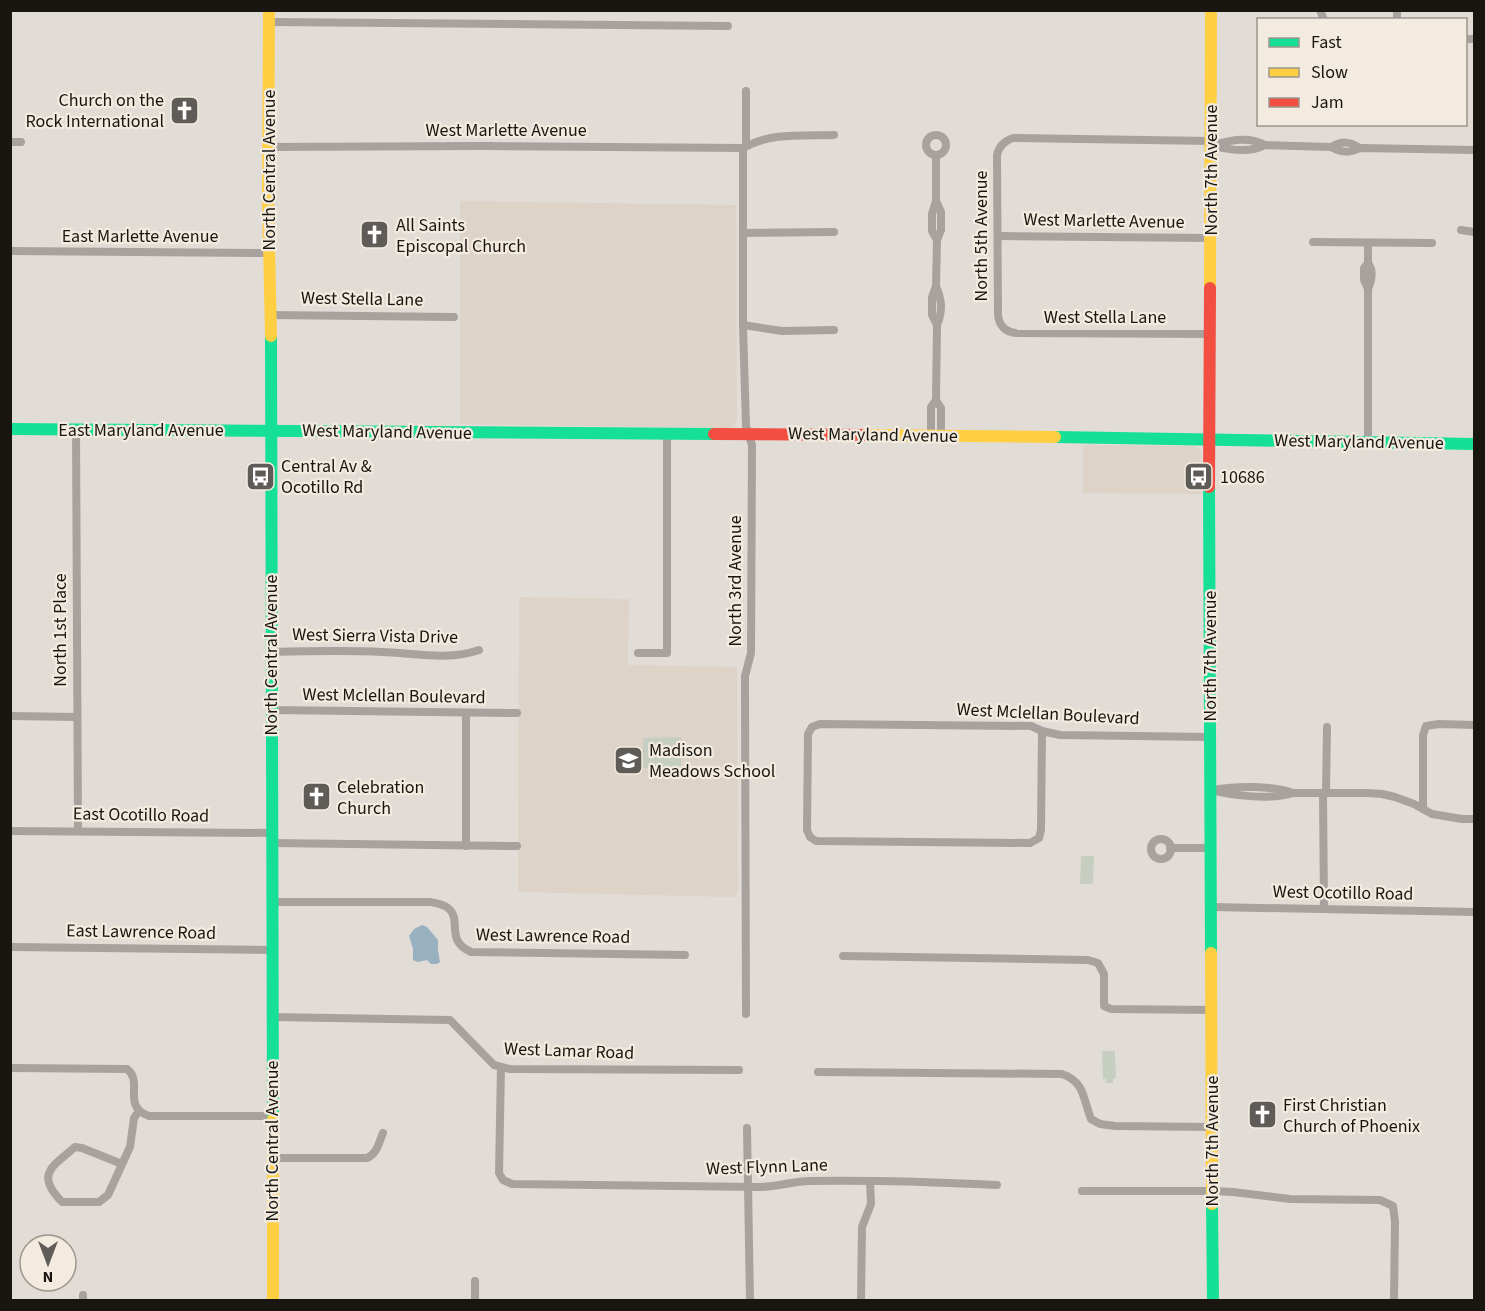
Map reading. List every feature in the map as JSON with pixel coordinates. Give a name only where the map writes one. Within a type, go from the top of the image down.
[{"type":"main road","name":"North 7th Avenue","points":[[1211,10],[1210,790],[1213,1300]]},
{"type":"main road","name":"North Central Avenue","points":[[269,16],[273,1300]]},
{"type":"main road","name":"East Maryland Avenue","points":[[10,429],[271,430]]},
{"type":"main road","name":"West Maryland Avenue","points":[[271,430],[1210,439],[1474,444]]},
{"type":"street","points":[[269,16],[728,26]]},
{"type":"street","name":"North 3rd Avenue","points":[[746,91],[743,325],[746,426],[752,445],[751,653],[745,676],[746,1014]]},
{"type":"street","name":"West Marlette Avenue","points":[[268,147],[745,147],[775,136],[834,135]]},
{"type":"street","name":"North 5th Avenue","points":[[1002,325],[998,315],[997,155],[1007,140],[1016,138],[1211,144]]},
{"type":"street","points":[[1211,144],[1231,140],[1249,145],[1256,141],[1265,146],[1331,147],[1339,152],[1352,152],[1360,148],[1474,150]]},
{"type":"street","points":[[10,142],[21,142]]},
{"type":"street","points":[[936,154],[936,201],[932,214],[932,231],[937,240],[936,286],[932,297],[932,315],[937,325],[936,400],[932,407],[936,436]]},
{"type":"street","points":[[1461,230],[1474,232]]},
{"type":"street","points":[[743,233],[834,232]]},
{"type":"street","name":"West Marlette Avenue","points":[[998,236],[1210,238]]},
{"type":"street","points":[[1313,242],[1432,243]]},
{"type":"street","points":[[1368,243],[1368,263],[1364,268],[1364,280],[1368,289],[1368,443]]},
{"type":"street","name":"East Marlette Avenue","points":[[10,251],[269,253]]},
{"type":"street","name":"West Stella Lane","points":[[269,315],[454,317]]},
{"type":"street","points":[[743,325],[782,331],[834,330]]},
{"type":"street","name":"West Stella Lane","points":[[1002,325],[1009,332],[1016,333],[1210,334]]},
{"type":"street","name":"North 1st Place","points":[[76,429],[78,831]]},
{"type":"street","points":[[638,653],[667,653],[667,434]]},
{"type":"street","name":"West Sierra Vista Drive","points":[[270,652],[384,652],[437,655],[467,654],[479,650]]},
{"type":"street","name":"West Mclellan Boulevard","points":[[271,710],[517,713]]},
{"type":"street","points":[[466,713],[466,846]]},
{"type":"street","points":[[10,716],[77,717]]},
{"type":"street","name":"West Mclellan Boulevard","points":[[1042,731],[1041,830],[1039,838],[1030,843],[816,841],[810,837],[807,830],[808,734],[812,727],[820,724],[1030,726],[1060,735],[1210,737]]},
{"type":"street","points":[[1423,809],[1423,735],[1426,726],[1474,725]]},
{"type":"street","points":[[1324,909],[1324,793],[1327,727]]},
{"type":"street","points":[[1210,790],[1230,787],[1281,788],[1293,793],[1382,794],[1395,796],[1432,814],[1474,819]]},
{"type":"street","name":"East Ocotillo Road","points":[[10,831],[78,831],[271,838]]},
{"type":"street","points":[[271,838],[517,846]]},
{"type":"street","points":[[1170,848],[1211,848]]},
{"type":"street","name":"West Lawrence Road","points":[[272,902],[430,902],[440,904],[453,913],[454,931],[459,944],[471,952],[685,955]]},
{"type":"street","name":"West Ocotillo Road","points":[[1212,907],[1474,912]]},
{"type":"street","name":"East Lawrence Road","points":[[10,946],[272,950]]},
{"type":"street","points":[[843,956],[1088,960],[1098,963],[1104,974],[1104,1006],[1112,1009],[1212,1010]]},
{"type":"street","name":"West Lamar Road","points":[[272,1017],[450,1020],[491,1062],[501,1067],[514,1069],[739,1070]]},
{"type":"street","name":"West Flynn Lane","points":[[501,1067],[500,1173],[503,1180],[512,1184],[771,1187],[807,1181],[870,1181],[997,1185]]},
{"type":"street","points":[[10,1068],[128,1070],[133,1076],[134,1100],[139,1110],[145,1115],[272,1116]]},
{"type":"street","points":[[818,1072],[1060,1074],[1078,1083],[1091,1119],[1100,1124],[1212,1126]]},
{"type":"street","points":[[122,1164],[75,1147],[52,1168],[48,1175],[48,1182],[52,1192],[62,1202],[99,1202],[108,1195],[130,1147],[134,1118],[139,1110]]},
{"type":"street","points":[[747,1128],[750,1300]]},
{"type":"street","points":[[272,1158],[367,1158],[375,1152],[383,1133]]},
{"type":"street","points":[[861,1300],[862,1227],[871,1204],[870,1181]]},
{"type":"street","points":[[1082,1191],[1213,1191],[1290,1199],[1380,1200],[1393,1206],[1395,1222],[1394,1300]]},
{"type":"street","points":[[475,1281],[475,1300]]},
{"type":"shaded area","points":[[460,201],[736,205],[737,421],[734,426],[722,428],[460,424]]},
{"type":"shaded area","points":[[1083,445],[1194,446],[1201,453],[1201,494],[1083,493]]},
{"type":"shaded area","name":"Madison Meadows School","points":[[519,597],[629,599],[628,665],[737,667],[738,893],[733,897],[518,892]]},
{"type":"shaded area","points":[[681,737],[681,768],[643,768],[643,738]]},
{"type":"shaded area","points":[[1081,856],[1094,856],[1093,884],[1080,884]]},
{"type":"shaded area","points":[[1102,1051],[1115,1051],[1116,1078],[1113,1079],[1113,1083],[1106,1083],[1106,1079],[1103,1079]]},
{"type":"water","points":[[422,925],[427,927],[438,940],[440,962],[437,964],[431,964],[427,960],[418,962],[413,960],[413,949],[409,936],[414,929]]},
{"type":"traffic: fast","points":[[271,336],[273,1119]]},
{"type":"traffic: fast","points":[[10,429],[714,434]]},
{"type":"traffic: fast","points":[[1055,437],[1474,444]]},
{"type":"traffic: fast","points":[[1209,487],[1211,953]]},
{"type":"traffic: fast","points":[[1212,1204],[1213,1300]]},
{"type":"traffic: slow","points":[[269,10],[268,198],[271,336]]},
{"type":"traffic: slow","points":[[1210,288],[1211,10]]},
{"type":"traffic: slow","points":[[868,435],[1055,437]]},
{"type":"traffic: slow","points":[[1211,953],[1212,1204]]},
{"type":"traffic: slow","points":[[273,1119],[273,1300]]},
{"type":"traffic: jam","points":[[1209,487],[1210,288]]},
{"type":"traffic: jam","points":[[714,434],[868,435]]},
{"type":"place","name":"Church on the Rock International","points":[[185,110]]},
{"type":"place","name":"All Saints Episcopal Church","points":[[375,235]]},
{"type":"place","name":"Central Av & Ocotillo Rd","points":[[260,476]]},
{"type":"place","name":"10686","points":[[1199,477]]},
{"type":"place","name":"Madison Meadows School","points":[[628,760]]},
{"type":"place","name":"Celebration Church","points":[[316,797]]},
{"type":"place","name":"First Christian Church of Phoenix","points":[[1262,1115]]}]
